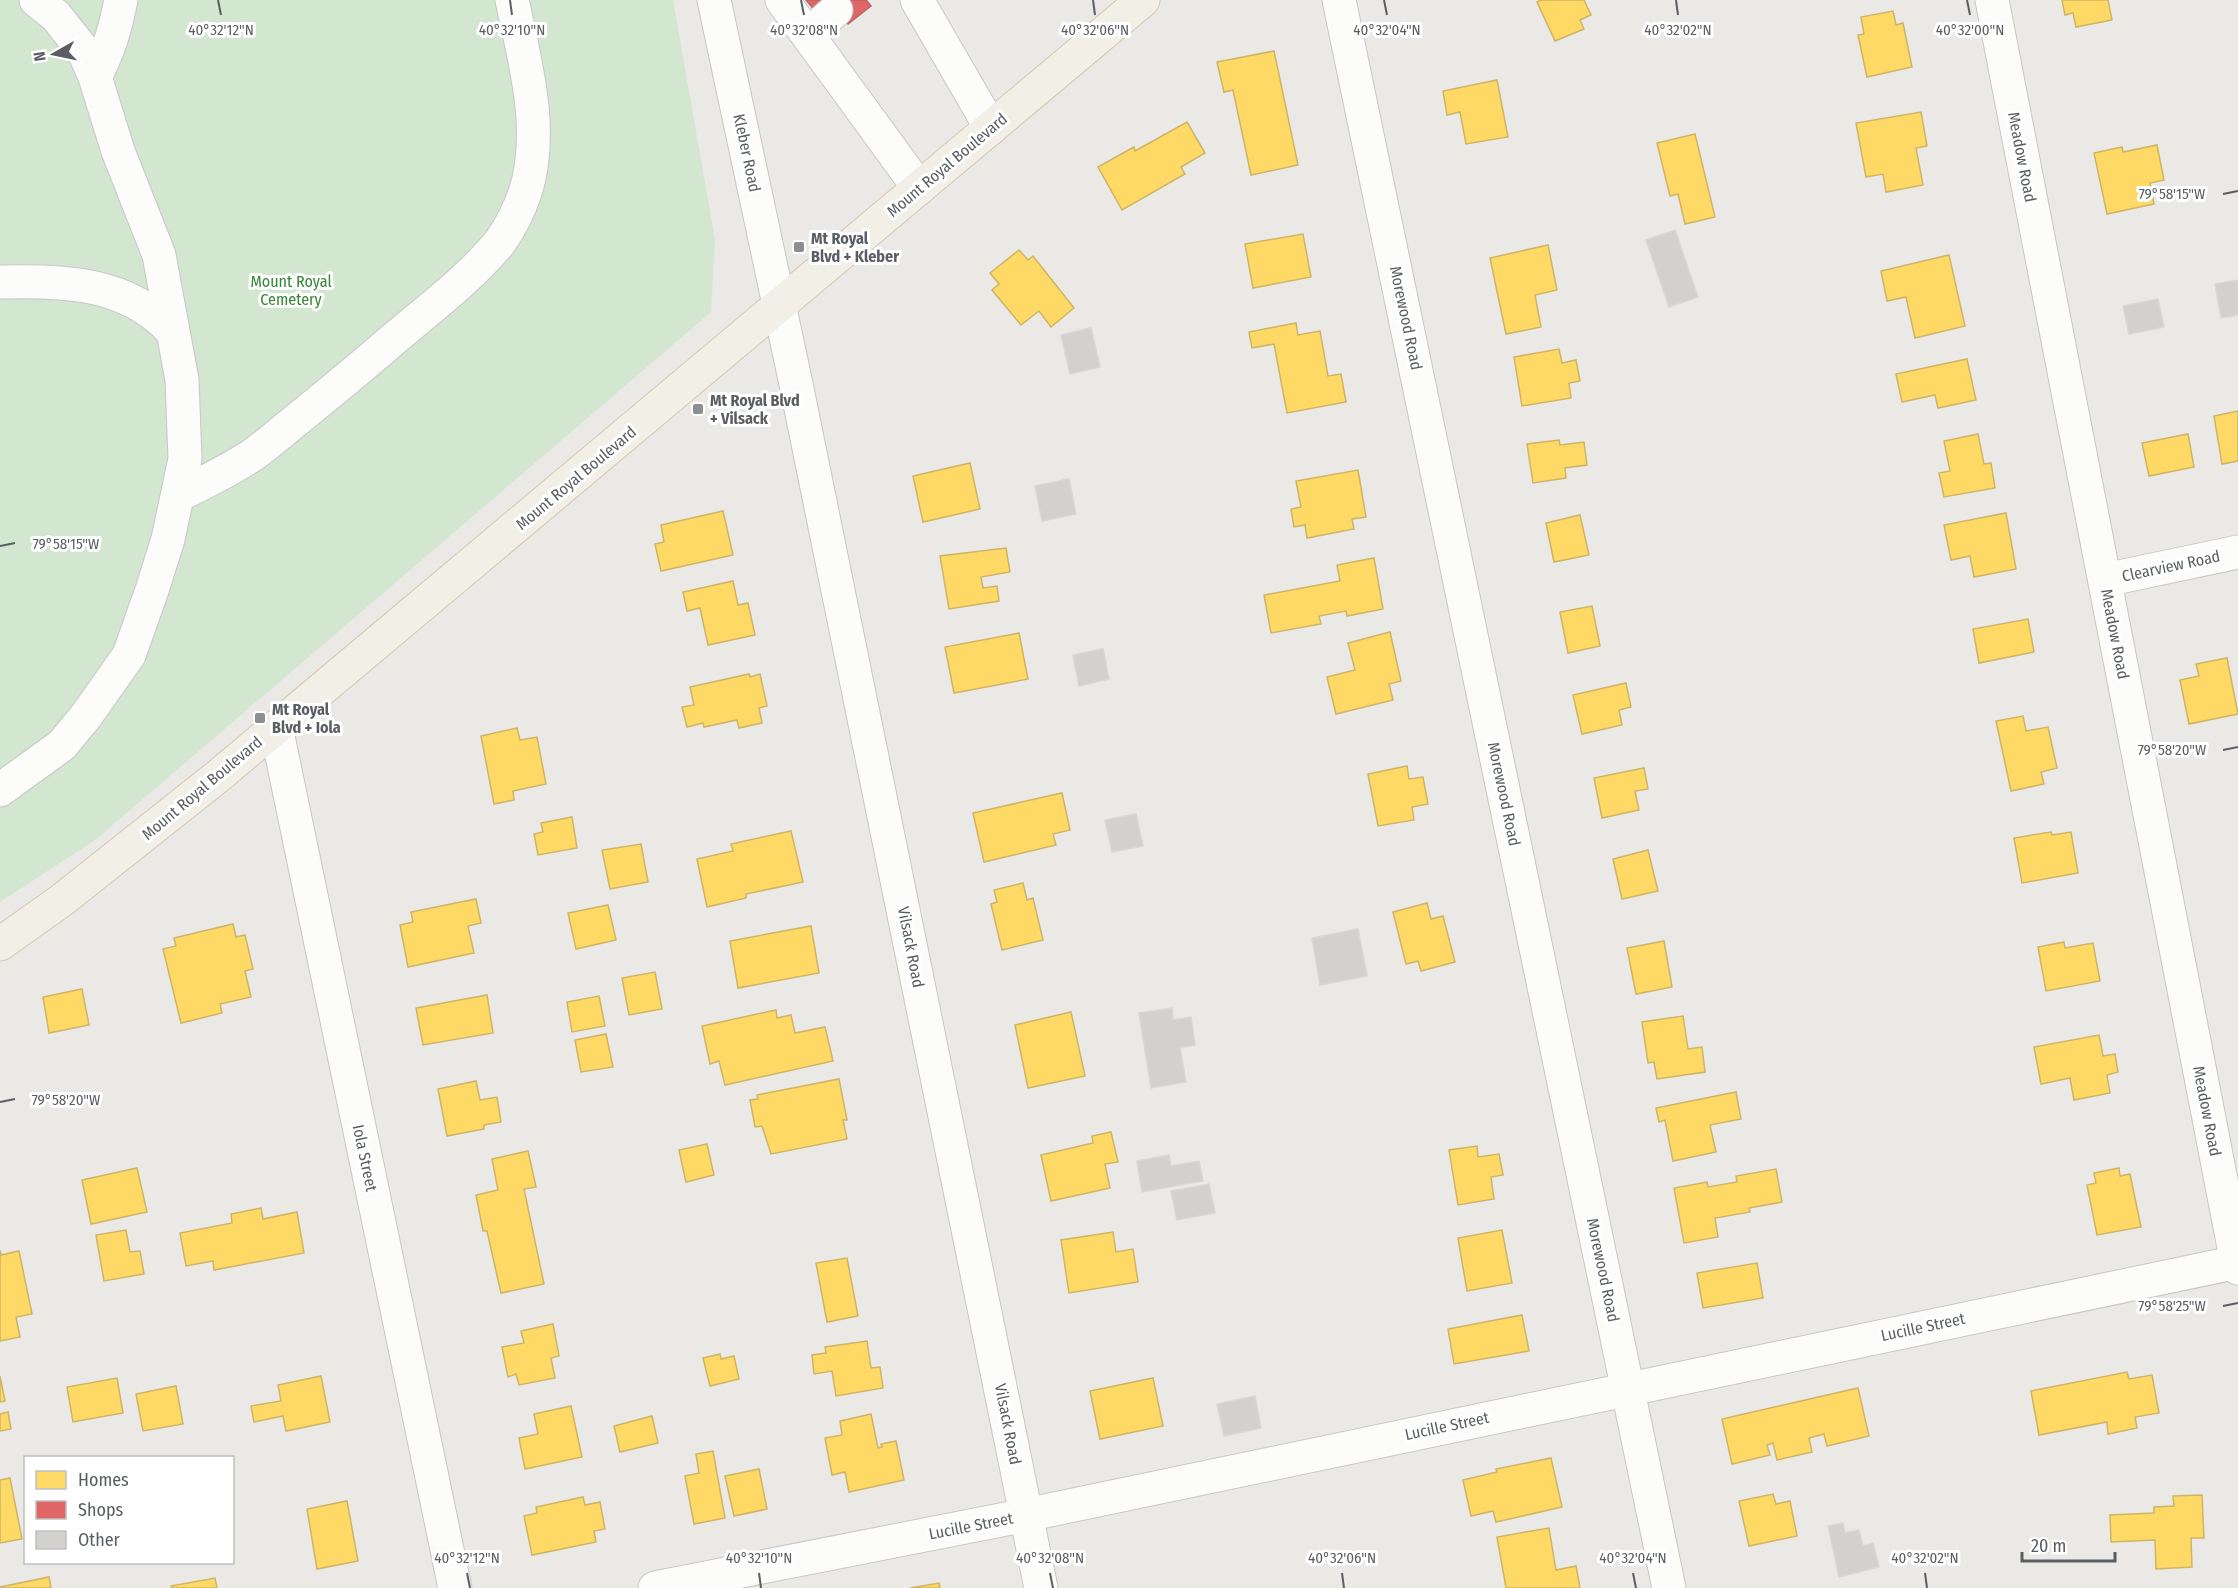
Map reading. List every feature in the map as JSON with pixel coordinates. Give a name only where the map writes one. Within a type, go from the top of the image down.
[{"type":"main road","name":"Mount Royal Boulevard","points":[[0,944],[62,900],[156,827],[780,307],[1143,0]]},
{"type":"street","points":[[0,790],[62,745],[86,716],[129,655],[153,590],[179,495],[185,459],[182,380],[159,255],[118,151],[95,76],[83,50],[56,16],[36,0]]},
{"type":"street","points":[[95,76],[109,51],[121,0]]},
{"type":"street","points":[[179,495],[214,478],[252,455],[403,331],[483,260],[501,240],[519,209],[525,193],[531,166],[533,140],[526,70],[512,0]]},
{"type":"street","name":"Kleber Road","points":[[714,0],[780,307]]},
{"type":"street","points":[[782,0],[919,188]]},
{"type":"street","points":[[917,0],[991,128]]},
{"type":"street","name":"Morewood Road","points":[[1339,0],[1669,1588]]},
{"type":"street","name":"Meadow Road","points":[[1992,0],[2238,1264]]},
{"type":"street","points":[[808,35],[836,10]]},
{"type":"street","points":[[0,282],[90,285],[144,307],[158,316],[172,331]]},
{"type":"street","name":"Vilsack Road","points":[[780,307],[1041,1588]]},
{"type":"street","name":"Clearview Road","points":[[2105,580],[2238,552]]},
{"type":"street","name":"Iola Street","points":[[276,727],[455,1588]]},
{"type":"street","name":"Lucille Street","points":[[655,1588],[1026,1515],[1628,1388],[2238,1264]]},
{"type":"green space","name":"Mount Royal Cemetery","points":[[0,0],[673,0],[715,240],[711,312],[95,840],[0,902]]},
{"type":"building: Homes","points":[[1541,0],[1584,0],[1591,15],[1580,20],[1584,29],[1555,41],[1537,2]]},
{"type":"building: Homes","points":[[2062,0],[2108,0],[2112,20],[2076,27],[2073,13],[2065,15]]},
{"type":"building: Homes","points":[[1893,11],[1896,25],[1903,23],[1912,67],[1867,77],[1858,35],[1864,34],[1861,17]]},
{"type":"building: Homes","points":[[1274,51],[1298,165],[1251,175],[1233,90],[1224,92],[1217,62]]},
{"type":"building: Homes","points":[[1497,80],[1508,137],[1466,144],[1460,112],[1447,115],[1443,91]]},
{"type":"building: Homes","points":[[1921,112],[1927,146],[1916,148],[1923,185],[1886,192],[1883,174],[1866,177],[1856,123]]},
{"type":"building: Homes","points":[[1187,122],[1205,153],[1181,167],[1185,174],[1122,210],[1098,167],[1134,147],[1135,151]]},
{"type":"building: Homes","points":[[1695,134],[1715,217],[1685,224],[1678,194],[1670,196],[1657,143]]},
{"type":"building: Homes","points":[[2157,145],[2164,180],[2150,183],[2154,204],[2107,214],[2094,153],[2122,147],[2123,152]]},
{"type":"building: Homes","points":[[1303,234],[1311,277],[1253,288],[1245,244]]},
{"type":"building: Homes","points":[[1548,245],[1557,290],[1535,295],[1541,327],[1506,334],[1490,258]]},
{"type":"building: Homes","points":[[1019,250],[1028,260],[1033,256],[1074,308],[1051,327],[1039,311],[1021,325],[992,290],[999,284],[990,273]]},
{"type":"building: Homes","points":[[1949,255],[1965,326],[1915,338],[1906,297],[1887,301],[1881,271]]},
{"type":"building: Homes","points":[[1296,323],[1298,335],[1320,331],[1328,376],[1341,374],[1346,402],[1287,413],[1274,344],[1252,348],[1249,332]]},
{"type":"building: Homes","points":[[1559,349],[1562,363],[1576,360],[1580,381],[1569,383],[1571,398],[1522,406],[1514,357]]},
{"type":"building: Homes","points":[[1967,359],[1976,400],[1938,408],[1935,395],[1902,402],[1896,374]]},
{"type":"building: Homes","points":[[2238,411],[2238,461],[2222,464],[2214,416]]},
{"type":"building: Homes","points":[[1978,434],[1984,464],[1991,463],[1995,488],[1944,497],[1939,473],[1950,471],[1944,441]]},
{"type":"building: Homes","points":[[2188,434],[2194,467],[2149,476],[2142,443]]},
{"type":"building: Homes","points":[[1559,440],[1560,445],[1584,442],[1587,465],[1565,468],[1566,478],[1533,483],[1527,444]]},
{"type":"building: Homes","points":[[970,463],[980,509],[923,522],[913,476]]},
{"type":"building: Homes","points":[[1358,470],[1366,517],[1352,519],[1354,529],[1307,538],[1305,525],[1294,527],[1291,509],[1301,507],[1296,481]]},
{"type":"building: Homes","points":[[723,511],[733,555],[661,571],[655,544],[664,542],[661,525]]},
{"type":"building: Homes","points":[[2006,513],[2016,569],[1974,577],[1970,556],[1951,560],[1944,525]]},
{"type":"building: Homes","points":[[1580,515],[1589,555],[1554,562],[1546,523]]},
{"type":"building: Homes","points":[[1006,548],[1010,572],[981,577],[983,588],[997,586],[999,601],[949,609],[940,556]]},
{"type":"building: Homes","points":[[1374,558],[1383,609],[1347,616],[1346,611],[1319,616],[1321,624],[1271,633],[1264,595],[1340,581],[1337,565]]},
{"type":"building: Homes","points":[[733,581],[738,605],[748,603],[755,635],[708,645],[700,608],[687,611],[683,592]]},
{"type":"building: Homes","points":[[1592,606],[1600,646],[1568,653],[1560,612]]},
{"type":"building: Homes","points":[[2028,619],[2034,652],[1979,663],[1973,629]]},
{"type":"building: Homes","points":[[1390,632],[1401,681],[1389,684],[1393,700],[1336,714],[1327,677],[1355,670],[1348,643]]},
{"type":"building: Homes","points":[[1019,633],[1028,679],[954,693],[945,647]]},
{"type":"building: Homes","points":[[2227,658],[2238,714],[2189,724],[2180,680],[2199,676],[2196,664]]},
{"type":"building: Homes","points":[[749,674],[750,677],[760,674],[767,706],[759,708],[762,723],[739,728],[737,720],[704,727],[703,723],[687,727],[682,707],[694,705],[690,687]]},
{"type":"building: Homes","points":[[1626,683],[1631,707],[1619,710],[1622,725],[1582,734],[1573,695]]},
{"type":"building: Homes","points":[[2023,716],[2026,731],[2048,727],[2057,768],[2041,772],[2044,784],[2011,791],[1996,721]]},
{"type":"building: Homes","points":[[517,728],[520,740],[537,737],[546,784],[513,791],[514,800],[494,804],[481,736]]},
{"type":"building: Homes","points":[[1407,766],[1409,779],[1423,777],[1428,804],[1412,807],[1414,820],[1378,826],[1368,774]]},
{"type":"building: Homes","points":[[1644,768],[1648,789],[1635,791],[1639,810],[1602,818],[1594,778]]},
{"type":"building: Homes","points":[[1062,793],[1070,830],[1053,834],[1056,845],[984,862],[973,813]]},
{"type":"building: Homes","points":[[572,817],[577,848],[538,855],[534,834],[543,832],[541,823]]},
{"type":"building: Homes","points":[[791,831],[803,882],[746,894],[746,898],[707,907],[697,859],[733,851],[731,844]]},
{"type":"building: Homes","points":[[2051,832],[2052,835],[2071,832],[2078,873],[2022,883],[2014,838]]},
{"type":"building: Homes","points":[[641,844],[648,882],[610,889],[602,850]]},
{"type":"building: Homes","points":[[1648,850],[1658,891],[1622,899],[1613,859]]},
{"type":"building: Homes","points":[[1023,883],[1027,900],[1033,898],[1043,940],[1002,950],[991,904],[997,902],[994,890]]},
{"type":"building: Homes","points":[[476,899],[481,923],[468,926],[474,953],[408,967],[400,925],[413,922],[411,912]]},
{"type":"building: Homes","points":[[1427,903],[1431,919],[1443,916],[1455,962],[1421,971],[1418,961],[1406,964],[1393,912]]},
{"type":"building: Homes","points":[[608,905],[616,940],[576,949],[568,913]]},
{"type":"building: Homes","points":[[233,924],[236,937],[245,935],[253,969],[245,971],[251,997],[220,1004],[222,1013],[181,1023],[163,949],[176,946],[174,938]]},
{"type":"building: Homes","points":[[811,926],[819,973],[738,988],[730,941]]},
{"type":"building: Homes","points":[[1664,941],[1672,987],[1636,994],[1627,948]]},
{"type":"building: Homes","points":[[2064,942],[2065,948],[2093,943],[2100,981],[2046,991],[2038,947]]},
{"type":"building: Homes","points":[[655,972],[662,1009],[629,1015],[622,978]]},
{"type":"building: Homes","points":[[82,989],[89,1025],[49,1033],[43,997]]},
{"type":"building: Homes","points":[[487,995],[493,1033],[423,1045],[416,1008]]},
{"type":"building: Homes","points":[[599,996],[605,1026],[572,1032],[567,1002]]},
{"type":"building: Homes","points":[[776,1010],[777,1018],[791,1015],[795,1033],[825,1027],[833,1061],[725,1085],[719,1061],[710,1064],[702,1026]]},
{"type":"building: Homes","points":[[1071,1012],[1085,1076],[1028,1088],[1015,1025]]},
{"type":"building: Homes","points":[[1683,1016],[1688,1049],[1702,1047],[1705,1072],[1657,1079],[1654,1062],[1648,1063],[1642,1022]]},
{"type":"building: Homes","points":[[606,1034],[613,1067],[581,1072],[575,1040]]},
{"type":"building: Homes","points":[[2099,1035],[2103,1056],[2115,1054],[2118,1072],[2107,1075],[2110,1093],[2074,1100],[2070,1078],[2041,1084],[2034,1047]]},
{"type":"building: Homes","points":[[839,1079],[847,1120],[843,1120],[847,1139],[771,1154],[762,1126],[755,1127],[750,1100],[758,1099],[757,1095]]},
{"type":"building: Homes","points":[[476,1081],[480,1100],[497,1097],[501,1122],[484,1125],[484,1129],[447,1136],[438,1089]]},
{"type":"building: Homes","points":[[1736,1092],[1741,1119],[1710,1125],[1716,1152],[1673,1161],[1665,1120],[1659,1122],[1656,1108]]},
{"type":"building: Homes","points":[[1111,1132],[1118,1162],[1105,1164],[1110,1188],[1051,1201],[1041,1155],[1093,1143],[1092,1136]]},
{"type":"building: Homes","points":[[707,1144],[714,1175],[686,1182],[679,1150]]},
{"type":"building: Homes","points":[[1477,1146],[1478,1157],[1499,1154],[1503,1175],[1491,1177],[1494,1199],[1458,1205],[1449,1150]]},
{"type":"building: Homes","points":[[528,1151],[536,1187],[524,1189],[544,1284],[501,1293],[487,1231],[483,1231],[476,1195],[498,1190],[492,1159]]},
{"type":"building: Homes","points":[[137,1168],[147,1212],[91,1224],[82,1180]]},
{"type":"building: Homes","points":[[2119,1168],[2120,1176],[2130,1174],[2141,1227],[2097,1235],[2087,1185],[2096,1183],[2094,1173]]},
{"type":"building: Homes","points":[[1776,1169],[1782,1202],[1749,1208],[1750,1212],[1715,1218],[1718,1237],[1684,1243],[1674,1188],[1707,1182],[1708,1187],[1737,1182],[1736,1176]]},
{"type":"building: Homes","points":[[261,1208],[263,1219],[297,1212],[304,1253],[214,1270],[213,1261],[186,1266],[180,1233],[232,1223],[231,1214]]},
{"type":"building: Homes","points":[[126,1230],[130,1252],[140,1251],[144,1274],[104,1281],[96,1235]]},
{"type":"building: Homes","points":[[1502,1230],[1512,1283],[1467,1291],[1458,1238]]},
{"type":"building: Homes","points":[[1113,1232],[1116,1252],[1133,1249],[1138,1282],[1069,1293],[1061,1240]]},
{"type":"building: Homes","points":[[0,1250],[1,1255],[19,1251],[32,1314],[16,1317],[20,1337],[0,1341]]},
{"type":"building: Homes","points":[[847,1258],[858,1316],[827,1322],[816,1263]]},
{"type":"building: Homes","points":[[1757,1263],[1763,1298],[1703,1308],[1697,1273]]},
{"type":"building: Homes","points":[[1522,1315],[1529,1351],[1454,1364],[1448,1329]]},
{"type":"building: Homes","points":[[553,1324],[559,1356],[551,1358],[555,1378],[519,1385],[516,1374],[508,1377],[502,1347],[524,1343],[521,1331]]},
{"type":"building: Homes","points":[[867,1341],[871,1368],[880,1367],[883,1388],[836,1396],[832,1371],[814,1374],[812,1355],[826,1353],[825,1347]]},
{"type":"building: Homes","points":[[720,1354],[721,1359],[734,1356],[739,1379],[710,1386],[703,1358]]},
{"type":"building: Homes","points":[[2127,1372],[2129,1379],[2152,1375],[2159,1413],[2135,1417],[2137,1428],[2108,1434],[2107,1422],[2039,1435],[2031,1391]]},
{"type":"building: Homes","points":[[0,1376],[5,1401],[0,1402]]},
{"type":"building: Homes","points":[[321,1376],[330,1422],[286,1431],[283,1416],[254,1422],[251,1406],[281,1401],[278,1385]]},
{"type":"building: Homes","points":[[117,1378],[123,1413],[73,1422],[67,1387]]},
{"type":"building: Homes","points":[[1153,1378],[1163,1426],[1100,1439],[1090,1391]]},
{"type":"building: Homes","points":[[176,1386],[183,1424],[143,1431],[136,1394]]},
{"type":"building: Homes","points":[[1858,1388],[1869,1436],[1827,1446],[1824,1434],[1809,1438],[1812,1452],[1777,1460],[1773,1443],[1767,1445],[1770,1455],[1732,1464],[1722,1419]]},
{"type":"building: Homes","points":[[571,1406],[582,1457],[525,1469],[519,1438],[538,1434],[534,1414]]},
{"type":"building: Homes","points":[[8,1412],[11,1429],[0,1431],[0,1414]]},
{"type":"building: Homes","points":[[871,1414],[878,1448],[882,1447],[881,1444],[896,1441],[904,1480],[849,1492],[845,1472],[832,1475],[825,1438],[842,1435],[840,1421]]},
{"type":"building: Homes","points":[[652,1416],[658,1443],[620,1452],[614,1426]]},
{"type":"building: Homes","points":[[713,1451],[725,1518],[694,1524],[685,1476],[699,1473],[696,1454]]},
{"type":"building: Homes","points":[[1551,1458],[1562,1507],[1496,1522],[1493,1511],[1471,1516],[1463,1480],[1497,1472],[1496,1469]]},
{"type":"building: Homes","points":[[759,1469],[767,1509],[734,1516],[725,1476]]},
{"type":"building: Homes","points":[[10,1478],[22,1539],[0,1543],[0,1480]]},
{"type":"building: Homes","points":[[1773,1494],[1776,1504],[1790,1501],[1797,1536],[1749,1546],[1739,1501]]},
{"type":"building: Homes","points":[[2202,1495],[2204,1538],[2191,1538],[2192,1567],[2156,1569],[2155,1540],[2111,1542],[2110,1515],[2154,1513],[2154,1507],[2174,1506],[2173,1496]]},
{"type":"building: Homes","points":[[583,1497],[585,1505],[600,1502],[605,1529],[594,1531],[596,1542],[532,1555],[524,1516],[537,1513],[536,1507]]},
{"type":"building: Homes","points":[[347,1501],[358,1561],[317,1569],[307,1509]]},
{"type":"building: Homes","points":[[1549,1528],[1556,1570],[1576,1566],[1580,1588],[1506,1588],[1497,1537]]},
{"type":"building: Homes","points":[[49,1577],[51,1588],[0,1588],[0,1587]]},
{"type":"building: Homes","points":[[215,1578],[217,1588],[172,1588],[171,1586]]},
{"type":"building: Homes","points":[[939,1583],[940,1588],[910,1588]]},
{"type":"building: Shops","points":[[806,0],[866,0],[871,6],[848,24],[829,1],[816,12]]},
{"type":"building: Other","points":[[1675,230],[1698,297],[1669,307],[1646,240]]},
{"type":"building: Other","points":[[2238,280],[2238,315],[2221,318],[2215,284]]},
{"type":"building: Other","points":[[2158,299],[2164,327],[2129,334],[2123,306]]},
{"type":"building: Other","points":[[1091,328],[1100,367],[1070,374],[1061,335]]},
{"type":"building: Other","points":[[1069,479],[1076,514],[1042,521],[1035,486]]},
{"type":"building: Other","points":[[1103,649],[1109,679],[1079,686],[1073,655]]},
{"type":"building: Other","points":[[1136,814],[1143,846],[1112,852],[1105,820]]},
{"type":"building: Other","points":[[1358,929],[1367,976],[1320,985],[1312,938]]},
{"type":"building: Other","points":[[1172,1008],[1173,1020],[1191,1017],[1195,1045],[1180,1048],[1186,1082],[1151,1088],[1139,1013]]},
{"type":"building: Other","points":[[1169,1155],[1171,1166],[1199,1161],[1203,1181],[1142,1192],[1137,1161]]},
{"type":"building: Other","points":[[1209,1184],[1215,1213],[1177,1220],[1171,1191]]},
{"type":"building: Other","points":[[1255,1396],[1261,1428],[1224,1436],[1217,1404]]},
{"type":"building: Other","points":[[1843,1523],[1845,1533],[1859,1530],[1863,1546],[1873,1543],[1879,1567],[1839,1577],[1828,1526]]},
{"type":"place","name":"Mt Royal Blvd + Kleber","points":[[799,247]]},
{"type":"place","name":"Mt Royal Blvd + Vilsack","points":[[698,409]]},
{"type":"place","name":"Mt Royal Blvd + Iola","points":[[260,718]]}]
